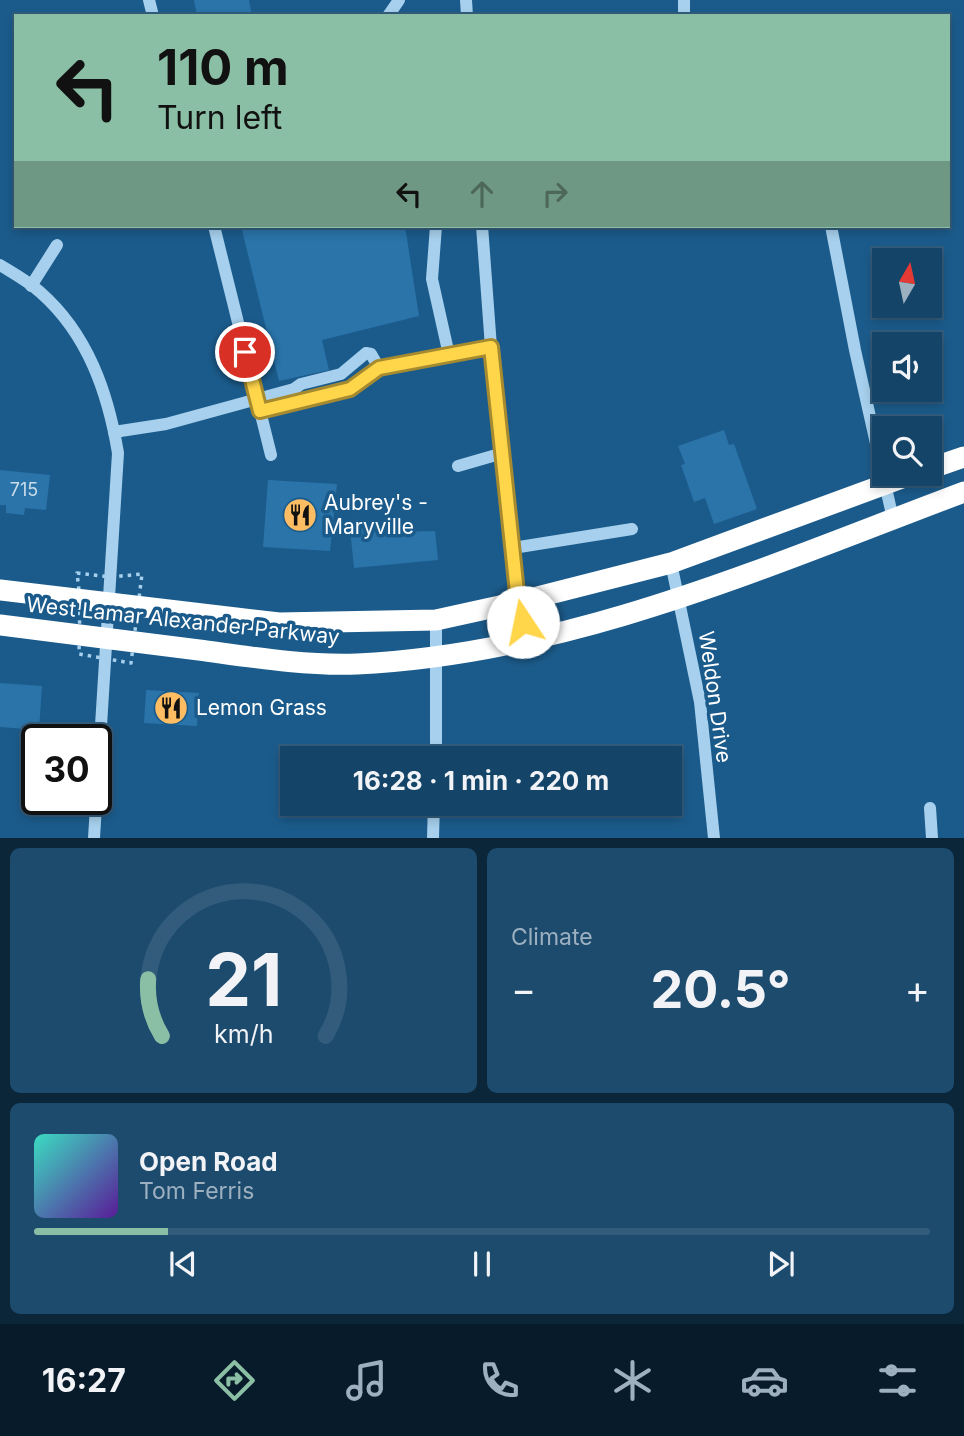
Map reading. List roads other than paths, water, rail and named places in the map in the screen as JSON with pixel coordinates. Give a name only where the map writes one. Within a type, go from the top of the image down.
[{"type":"highway","points":[[942,464],[964,457]]},
{"type":"highway","name":"West Lamar Alexander Parkway","points":[[0,590],[279,624],[436,620],[518,602],[671,562],[878,486]]},
{"type":"highway","name":"West Lamar Alexander Parkway","points":[[0,625],[273,660],[354,664],[436,658],[528,642],[680,599],[964,492]]},
{"type":"street","points":[[214,228],[271,455]]},
{"type":"street","points":[[436,228],[432,279],[449,355]]},
{"type":"street","points":[[482,228],[491,347],[518,602],[528,642]]},
{"type":"street","points":[[831,228],[872,429]]},
{"type":"street","points":[[31,286],[57,244]]},
{"type":"street","points":[[0,265],[41,292],[80,340],[99,374],[118,453],[94,838]]},
{"type":"street","points":[[114,432],[350,389],[379,368],[491,347]]},
{"type":"street","points":[[258,406],[301,384],[341,374],[366,353],[371,354],[379,368]]},
{"type":"street","points":[[458,466],[503,453]]},
{"type":"street","points":[[884,486],[893,519]]},
{"type":"street","points":[[513,548],[632,529]]},
{"type":"street","name":"Weldon Drive","points":[[671,562],[700,702],[714,838]]},
{"type":"street","points":[[436,620],[436,746]]},
{"type":"street","points":[[930,808],[932,838]]},
{"type":"street","points":[[433,838],[434,816]]},
{"type":"place","name":"Aubrey's - Maryville","points":[[300,515]]},
{"type":"place","name":"Lemon Grass","points":[[171,708]]}]
